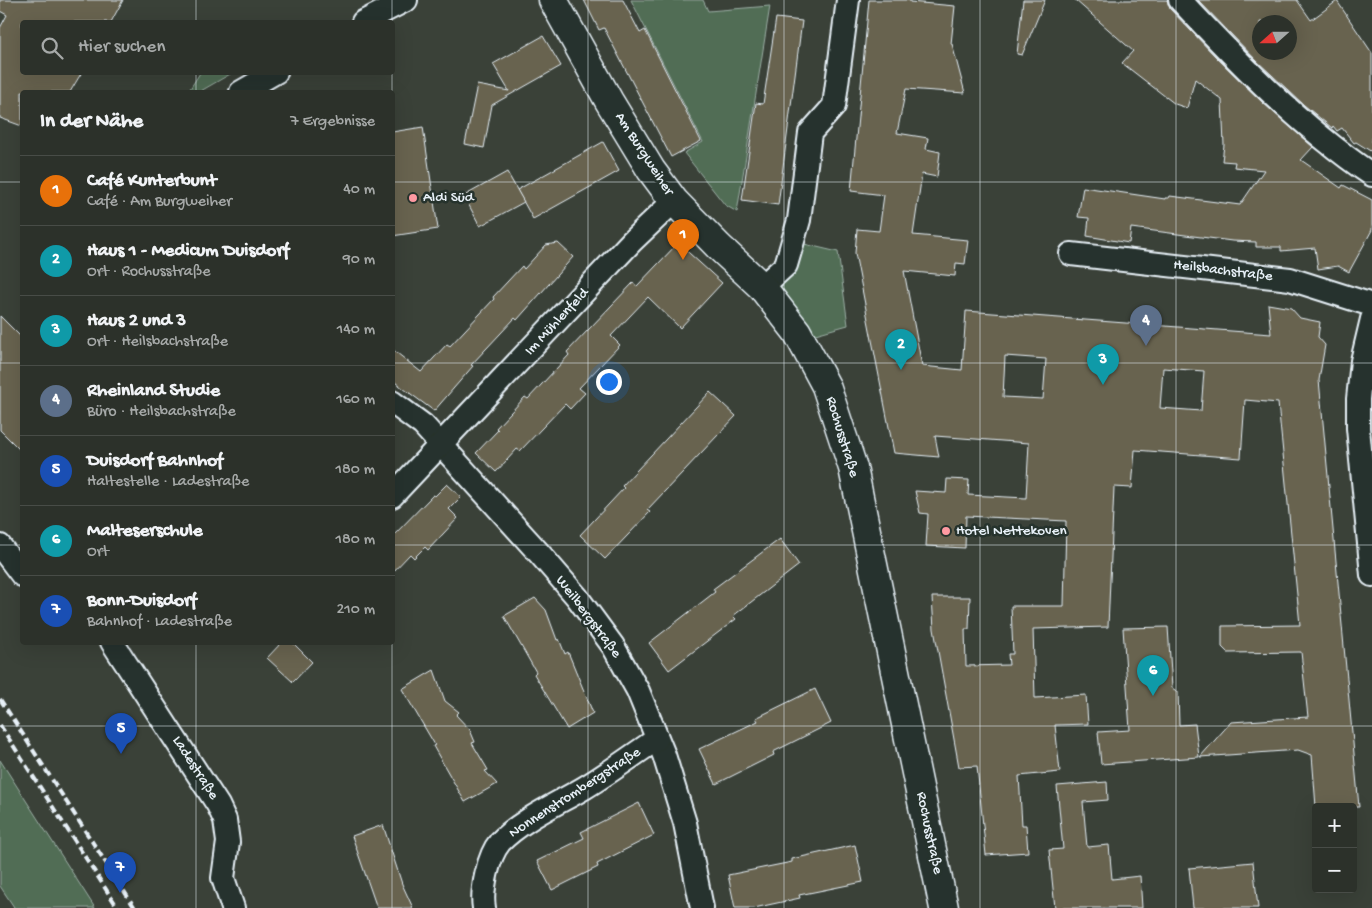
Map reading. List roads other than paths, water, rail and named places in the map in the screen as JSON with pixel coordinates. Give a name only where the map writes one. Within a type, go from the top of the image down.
[{"type":"main road","name":"Am Burgweiher","points":[[553,0],[609,101],[651,170],[674,201],[762,288]]},
{"type":"main road","name":"Rochusstraße","points":[[762,288],[797,332],[826,386],[853,468],[944,908]]},
{"type":"street","points":[[367,20],[406,0]]},
{"type":"street","points":[[762,288],[786,265],[799,220],[810,133],[834,106],[848,0]]},
{"type":"street","points":[[1180,0],[1219,42],[1281,102],[1346,157],[1372,175]]},
{"type":"street","points":[[244,90],[271,75]]},
{"type":"street","name":"Im Mühlenfeld","points":[[395,493],[632,241],[674,201]]},
{"type":"street","name":"Heilsbachstraße","points":[[1071,254],[1290,279],[1372,305]]},
{"type":"street","points":[[1372,319],[1362,361],[1358,399],[1358,428],[1372,575]]},
{"type":"street","points":[[395,404],[423,426],[441,445]]},
{"type":"street","name":"Weilbergstraße","points":[[441,445],[577,597],[613,646],[638,692],[664,755],[685,823],[702,908]]},
{"type":"street","points":[[0,546],[20,572]]},
{"type":"street","name":"Ladestraße","points":[[114,645],[218,805],[225,820],[228,842],[223,878],[234,908]]},
{"type":"street","name":"Nonnenstrombergstraße","points":[[484,908],[482,901],[488,865],[499,844],[517,827],[586,786],[657,739]]},
{"type":"railway","points":[[0,699],[135,908]]},
{"type":"railway","points":[[0,725],[118,908]]},
{"type":"place","name":"Aldi Süd","points":[[413,198]]},
{"type":"place","name":"Café Kunterbunt","points":[[683,260]]},
{"type":"place","name":"Rheinland Studie","points":[[1146,346]]},
{"type":"place","name":"Haus 1 - Medicum Duisdorf","points":[[901,370]]},
{"type":"place","name":"Haus 2 und 3","points":[[1103,385]]},
{"type":"place","name":"Hotel Nettekoven","points":[[946,531]]},
{"type":"place","name":"Malteserschule","points":[[1153,696]]},
{"type":"place","name":"Duisdorf Bahnhof","points":[[121,754]]},
{"type":"place","name":"Bonn-Duisdorf","points":[[120,893]]}]
